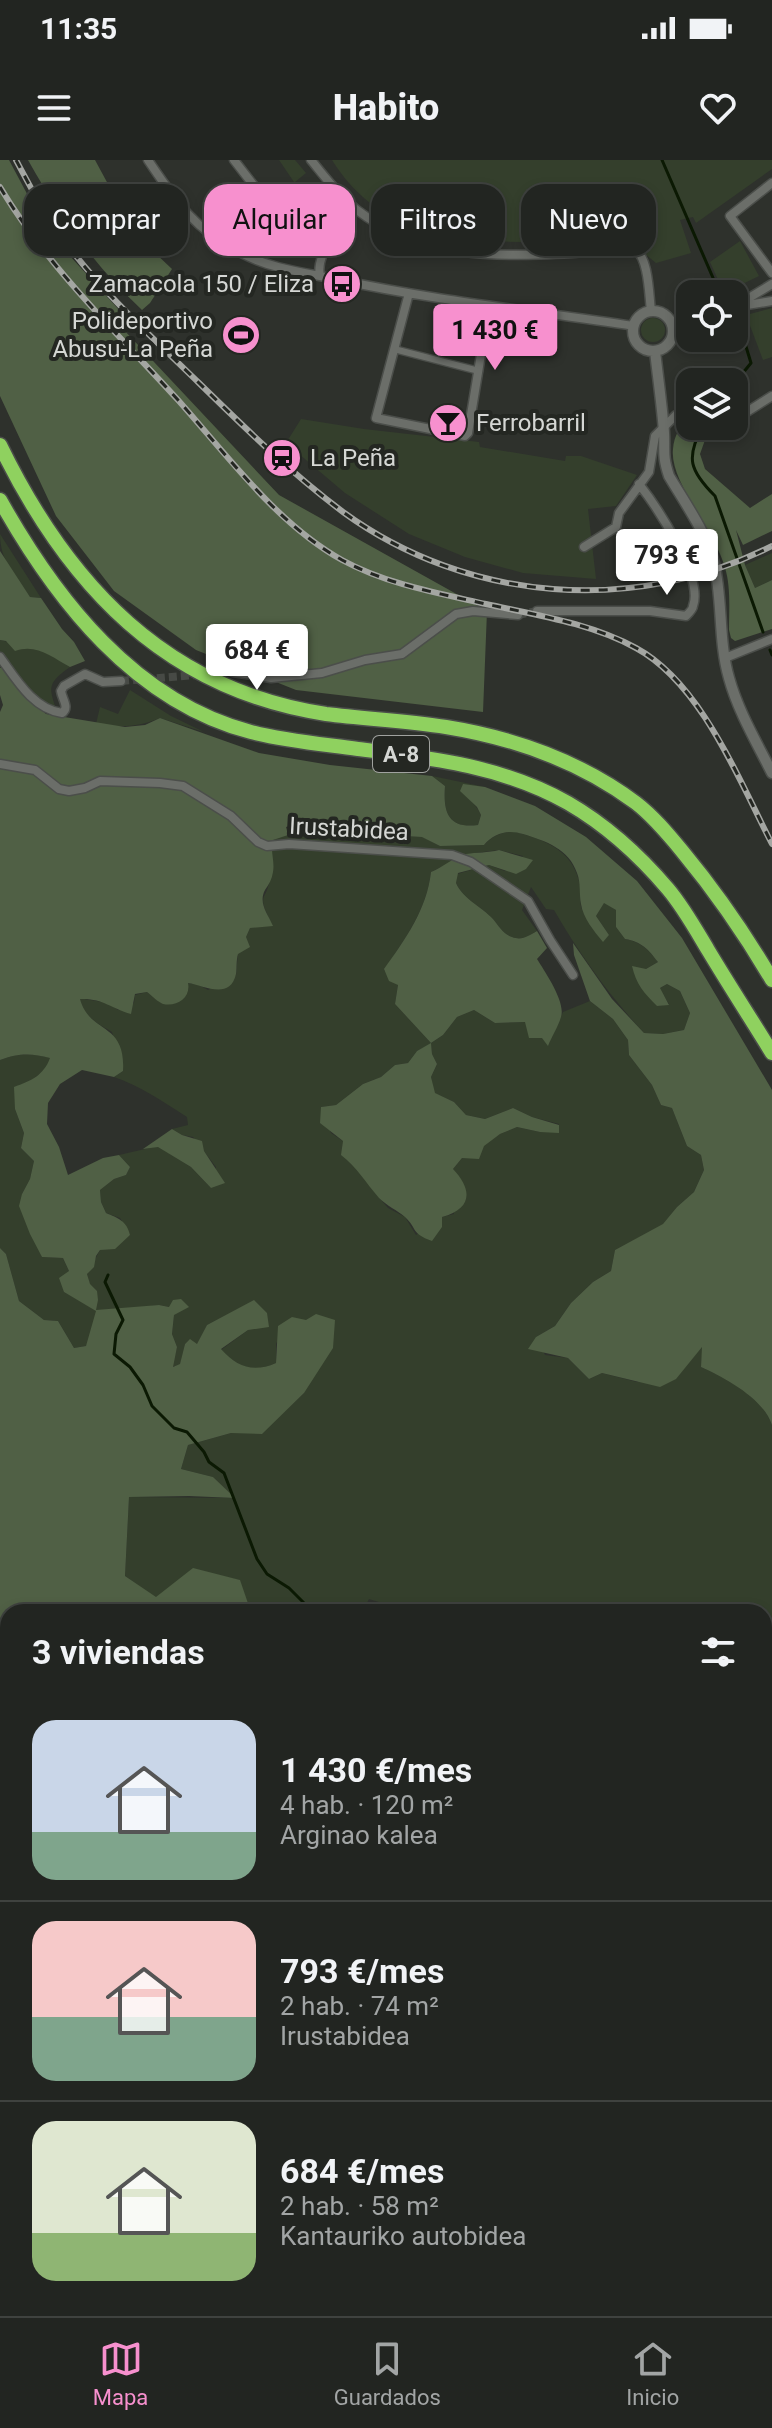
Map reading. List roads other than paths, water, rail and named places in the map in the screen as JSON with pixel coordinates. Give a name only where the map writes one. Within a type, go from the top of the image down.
[{"type":"highway","name":"A-8","points":[[0,445],[61,547],[112,609],[146,639],[184,666],[225,687],[264,700],[318,712],[487,735],[520,744],[581,770],[636,804],[662,827],[710,885],[772,980]]},
{"type":"highway","name":"A-8","points":[[0,500],[37,561],[97,636],[142,678],[187,707],[248,731],[295,741],[455,761],[506,775],[567,803],[626,844],[670,891],[772,1053]]},
{"type":"street","points":[[148,160],[193,222],[242,254],[269,265],[409,293],[634,326]]},
{"type":"street","points":[[234,160],[253,184]]},
{"type":"street","points":[[311,160],[332,184]]},
{"type":"street","points":[[772,183],[730,216],[772,273]]},
{"type":"street","points":[[355,209],[408,240],[439,249],[538,255],[585,253],[623,247],[634,249],[642,255],[645,264],[651,311]]},
{"type":"street","points":[[320,276],[324,256]]},
{"type":"street","points":[[748,299],[772,284]]},
{"type":"street","points":[[409,293],[376,418],[465,436],[468,433],[489,306]]},
{"type":"street","points":[[748,306],[772,301]]},
{"type":"street","points":[[651,311],[662,313],[673,326],[667,345],[655,351],[638,344],[633,333],[640,316],[651,311]]},
{"type":"street","points":[[394,349],[479,371]]},
{"type":"street","points":[[655,351],[663,426],[662,453],[669,476],[699,528],[714,565],[729,678],[740,709],[772,773]]},
{"type":"street","points":[[748,411],[772,396]]},
{"type":"street","points":[[584,547],[616,527],[619,513],[649,472],[655,436],[676,415],[661,408]]},
{"type":"street","points":[[537,611],[650,611],[680,617],[686,616],[693,608],[695,595],[688,563],[653,501],[639,484]]},
{"type":"street","points":[[233,672],[271,678],[322,673],[365,660],[402,654],[456,614],[473,611],[518,615]]},
{"type":"street","points":[[725,658],[772,639]]},
{"type":"street","points":[[0,657],[34,700],[53,712],[65,711],[61,691],[85,674],[103,682],[121,681]]},
{"type":"street","name":"Irustabidea","points":[[0,764],[35,770],[59,789],[69,791],[100,781],[183,786],[231,816],[258,842],[267,846],[298,844],[452,855],[471,862],[528,901],[573,975]]},
{"type":"waterway","points":[[662,160],[714,280]]},
{"type":"waterway","points":[[747,368],[751,363],[748,352]]},
{"type":"waterway","points":[[696,440],[692,456],[695,471],[715,496],[763,632]]},
{"type":"waterway","points":[[770,650],[772,655]]},
{"type":"waterway","points":[[108,1275],[105,1282],[123,1320],[116,1334],[114,1354],[130,1367],[143,1385],[152,1406],[174,1428],[187,1432],[209,1462],[224,1473],[257,1559],[267,1574],[289,1588],[305,1604]]},
{"type":"tunnel","points":[[518,615],[537,611]]},
{"type":"tunnel","points":[[121,681],[233,672]]},
{"type":"railway","points":[[16,160],[59,233],[96,280],[130,315],[287,466],[343,512],[392,542],[444,565],[498,581],[553,589],[609,590],[665,583],[719,568],[772,546]]},
{"type":"railway","points":[[0,187],[39,244],[83,298],[254,487],[296,528],[342,560],[394,582],[582,626],[636,648],[680,684],[699,709],[732,763],[772,844]]},
{"type":"place","name":"Zamacola 150 / Eliza","points":[[342,284]]},
{"type":"place","name":"Polideportivo Abusu-La Peña","points":[[241,335]]},
{"type":"place","name":"Ferrobarril","points":[[448,423]]},
{"type":"place","name":"La Peña","points":[[282,458]]}]
